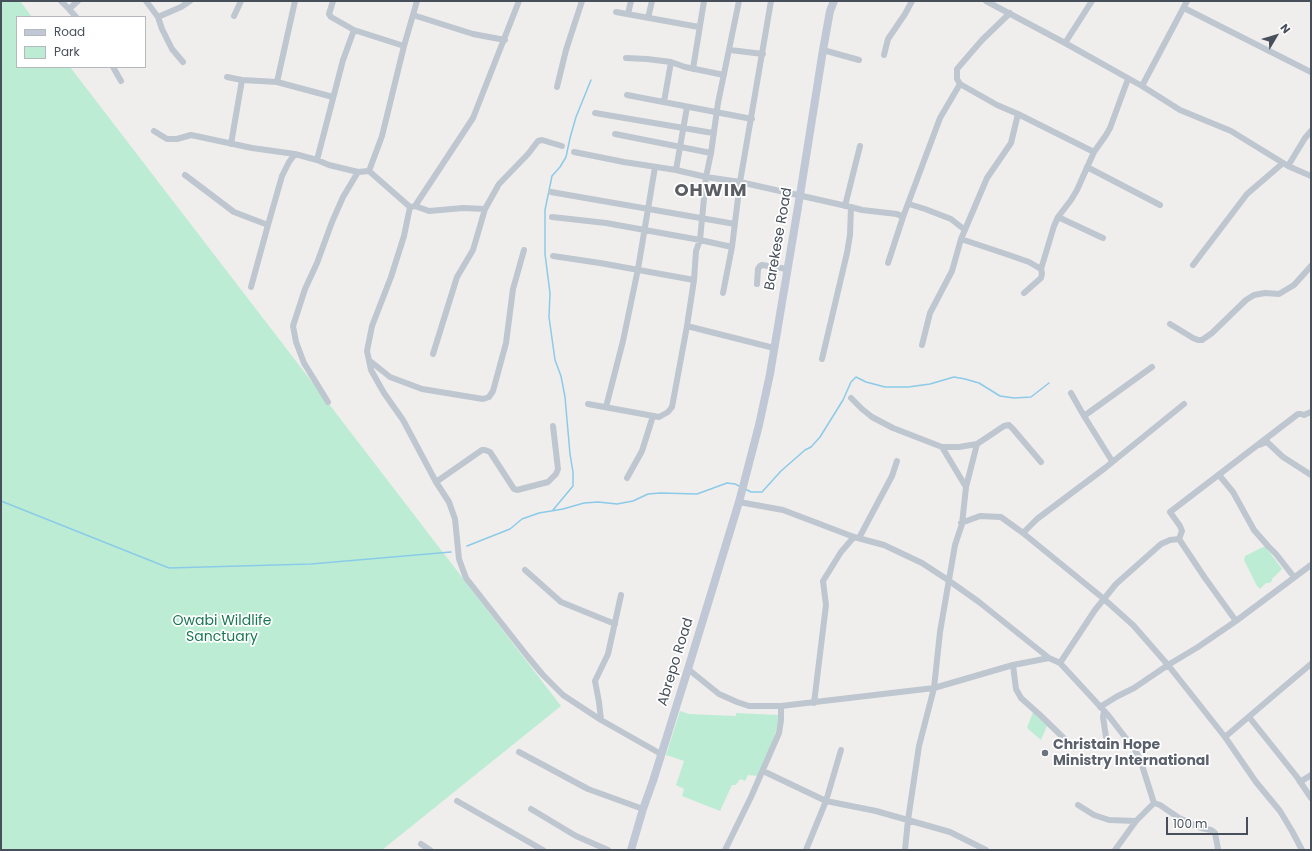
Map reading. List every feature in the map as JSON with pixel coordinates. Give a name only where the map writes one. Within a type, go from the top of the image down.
[{"type":"main road","name":"Barekese Road","points":[[744,480],[759,425],[774,348],[823,50],[830,11],[834,1]]},
{"type":"main road","name":"Abrepo Road","points":[[631,850],[688,669],[739,502],[744,480]]},
{"type":"street","points":[[61,1],[75,16]]},
{"type":"street","points":[[69,10],[78,1]]},
{"type":"street","points":[[146,1],[158,17],[172,49],[183,62]]},
{"type":"street","points":[[158,17],[181,7],[190,1]]},
{"type":"street","points":[[234,16],[241,1]]},
{"type":"street","points":[[277,82],[295,1]]},
{"type":"street","points":[[333,1],[329,14],[331,17],[354,30],[404,46]]},
{"type":"street","points":[[369,171],[382,136],[404,46],[417,1]]},
{"type":"street","points":[[519,1],[505,40],[473,118],[413,206],[391,277],[372,326],[368,351],[371,370],[384,393],[403,420],[436,482],[449,502],[455,519],[459,559],[466,578],[504,628],[543,675],[563,695],[601,720],[661,754]]},
{"type":"street","points":[[557,87],[566,50],[582,1]]},
{"type":"street","points":[[628,14],[631,1]]},
{"type":"street","points":[[648,18],[652,1]]},
{"type":"street","points":[[693,68],[704,1]]},
{"type":"street","points":[[588,404],[659,417],[668,412],[672,407],[687,326],[694,280],[696,251],[700,240],[706,177],[713,133],[739,1]]},
{"type":"street","points":[[723,293],[732,247],[740,182],[772,1]]},
{"type":"street","points":[[884,55],[888,39],[912,1]]},
{"type":"street","points":[[986,1],[1142,86],[1180,110],[1231,131],[1285,164],[1311,176]]},
{"type":"street","points":[[1065,43],[1092,1]]},
{"type":"street","points":[[1142,86],[1187,1]]},
{"type":"street","points":[[1184,8],[1311,72]]},
{"type":"street","points":[[616,12],[699,27]]},
{"type":"street","points":[[1010,13],[982,40],[957,69],[957,79],[960,84],[997,105],[1094,152]]},
{"type":"street","points":[[413,15],[473,34],[505,40]]},
{"type":"street","points":[[317,160],[342,60],[354,30]]},
{"type":"street","points":[[730,50],[763,54]]},
{"type":"street","points":[[823,50],[859,60]]},
{"type":"street","points":[[626,58],[671,62],[724,75]]},
{"type":"street","points":[[664,102],[671,62]]},
{"type":"street","points":[[114,68],[121,81]]},
{"type":"street","points":[[227,77],[242,80],[277,82],[333,97]]},
{"type":"street","points":[[1024,294],[1041,278],[1041,269],[1054,226],[1058,217],[1077,190],[1094,152],[1110,128],[1128,79]]},
{"type":"street","points":[[231,144],[242,80]]},
{"type":"street","points":[[888,263],[940,118],[960,84]]},
{"type":"street","points":[[627,95],[752,119]]},
{"type":"street","points":[[676,170],[687,107]]},
{"type":"street","points":[[595,113],[713,133]]},
{"type":"street","points":[[922,345],[930,313],[952,271],[961,239],[987,178],[1011,143],[1018,114]]},
{"type":"street","points":[[154,131],[167,139],[177,139],[191,135],[272,152],[295,154],[329,165],[358,172],[369,171],[413,206],[429,211],[485,208]]},
{"type":"street","points":[[1193,264],[1247,194],[1285,164],[1311,131]]},
{"type":"street","points":[[615,134],[711,153]]},
{"type":"street","points":[[433,354],[457,277],[473,250],[485,208],[499,184],[528,154],[538,141],[542,140],[562,146]]},
{"type":"street","points":[[822,359],[847,253],[850,235],[848,207],[860,146]]},
{"type":"street","points":[[574,152],[740,182],[862,210],[897,214],[904,217]]},
{"type":"street","points":[[251,287],[282,176],[295,154]]},
{"type":"street","points":[[606,408],[623,341],[638,269],[655,167]]},
{"type":"street","points":[[1087,167],[1160,205]]},
{"type":"street","points":[[328,402],[304,363],[296,342],[293,326],[305,289],[317,263],[332,222],[343,197],[358,172]]},
{"type":"street","points":[[185,175],[234,212],[268,225]]},
{"type":"street","points":[[552,192],[702,217],[735,224]]},
{"type":"street","points":[[909,204],[951,219],[965,230]]},
{"type":"street","points":[[552,217],[606,223],[732,247]]},
{"type":"street","points":[[1058,217],[1103,238]]},
{"type":"street","points":[[961,239],[1028,262],[1041,269]]},
{"type":"street","points":[[370,361],[390,377],[422,389],[483,399],[489,397],[494,391],[506,342],[513,289],[524,250]]},
{"type":"street","points":[[553,256],[638,269],[694,280]]},
{"type":"street","points":[[757,284],[758,269],[762,265],[787,270]]},
{"type":"street","points":[[1170,324],[1193,338],[1202,340],[1212,333],[1246,300],[1254,295],[1265,293],[1279,294],[1294,285],[1311,266]]},
{"type":"street","points":[[687,326],[774,348]]},
{"type":"street","points":[[1084,416],[1152,367]]},
{"type":"street","points":[[1071,393],[1112,462]]},
{"type":"street","points":[[851,398],[872,417],[893,428],[942,447],[959,447],[977,444],[1004,426],[1009,425],[1041,462]]},
{"type":"street","points":[[1023,533],[1037,518],[1112,462],[1184,404]]},
{"type":"street","points":[[1179,539],[1182,531],[1170,512],[1298,414],[1304,415],[1311,412]]},
{"type":"street","points":[[627,478],[642,451],[653,416]]},
{"type":"street","points":[[436,482],[482,450],[490,452],[514,489],[517,490],[548,482],[556,474],[558,468],[553,426]]},
{"type":"street","points":[[1254,447],[1267,442],[1283,457],[1311,475]]},
{"type":"street","points":[[905,850],[919,746],[934,688],[940,632],[948,580],[961,523],[966,486],[977,444]]},
{"type":"street","points":[[942,447],[966,486]]},
{"type":"street","points":[[814,702],[826,605],[823,581],[841,552],[857,538],[892,476],[897,461]]},
{"type":"street","points":[[1219,475],[1233,492],[1254,530],[1276,554],[1294,578]]},
{"type":"street","points":[[739,502],[783,510],[857,538],[884,545],[922,563],[979,602],[1049,658],[1060,663],[1102,709],[1135,750],[1140,759],[1154,803]]},
{"type":"street","points":[[961,523],[980,516],[1001,517],[1104,599],[1133,625],[1168,665],[1225,737],[1256,782],[1280,811],[1302,850]]},
{"type":"street","points":[[1060,663],[1116,584],[1160,544],[1170,540],[1179,539]]},
{"type":"street","points":[[1179,539],[1236,621]]},
{"type":"street","points":[[1102,709],[1116,697],[1134,688],[1236,621],[1311,565]]},
{"type":"street","points":[[525,570],[561,602],[615,624]]},
{"type":"street","points":[[601,720],[600,702],[595,681],[608,654],[621,595]]},
{"type":"street","points":[[688,669],[719,694],[737,702],[749,706],[781,706],[934,688],[1012,665],[1049,658]]},
{"type":"street","points":[[1225,737],[1311,664]]},
{"type":"street","points":[[1012,665],[1016,689],[1021,698],[1074,748]]},
{"type":"street","points":[[725,850],[763,771],[779,733],[781,706]]},
{"type":"street","points":[[1102,709],[1106,737]]},
{"type":"street","points":[[1249,717],[1311,798]]},
{"type":"street","points":[[806,850],[826,801],[842,750]]},
{"type":"street","points":[[519,752],[588,789],[643,809]]},
{"type":"street","points":[[763,771],[826,801],[860,807],[950,832],[986,850]]},
{"type":"street","points":[[1300,782],[1311,775]]},
{"type":"street","points":[[457,801],[543,850]]},
{"type":"street","points":[[1116,850],[1136,821],[1154,803]]},
{"type":"street","points":[[1154,803],[1160,805],[1179,818],[1201,828],[1211,830],[1215,833],[1218,849]]},
{"type":"street","points":[[1078,805],[1094,815],[1109,820],[1136,821]]},
{"type":"street","points":[[531,809],[576,836],[608,850]]},
{"type":"street","points":[[421,844],[430,850]]},
{"type":"green space","name":"Owabi Wildlife Sanctuary","points":[[1,1],[20,1],[31,16],[16,16],[16,68],[71,68],[561,706],[382,850],[1,850]]},
{"type":"green space","points":[[1265,546],[1282,569],[1272,579],[1272,581],[1266,583],[1260,589],[1244,560],[1245,556]]},
{"type":"green space","points":[[680,711],[689,714],[736,716],[736,713],[778,715],[779,720],[775,734],[758,776],[748,775],[745,781],[740,779],[736,785],[732,785],[720,811],[682,796],[684,789],[676,785],[684,761],[666,755]]},
{"type":"green space","points":[[1033,712],[1047,726],[1041,740],[1027,728]]},
{"type":"waterway","points":[[553,510],[573,486],[573,472],[565,397],[561,376],[555,360],[549,317],[550,293],[545,254],[545,210],[552,176],[566,157],[576,117],[591,80]]},
{"type":"waterway","points":[[745,489],[751,492],[762,492],[781,471],[805,450],[811,447],[820,437],[843,400],[851,382],[856,377],[866,382],[885,387],[908,387],[930,384],[954,377],[979,383],[1000,396],[1014,398],[1031,397],[1049,383]]},
{"type":"waterway","points":[[467,546],[510,529],[522,519],[539,513],[563,509],[584,503],[598,502],[617,504],[633,501],[648,494],[697,494],[727,483],[739,486]]},
{"type":"waterway","points":[[1,501],[169,568],[311,564],[451,552]]},
{"type":"place","name":"Christain Hope Ministry International","points":[[1045,753]]},
{"type":"district","name":"OHWIM","points":[[711,191]]}]
